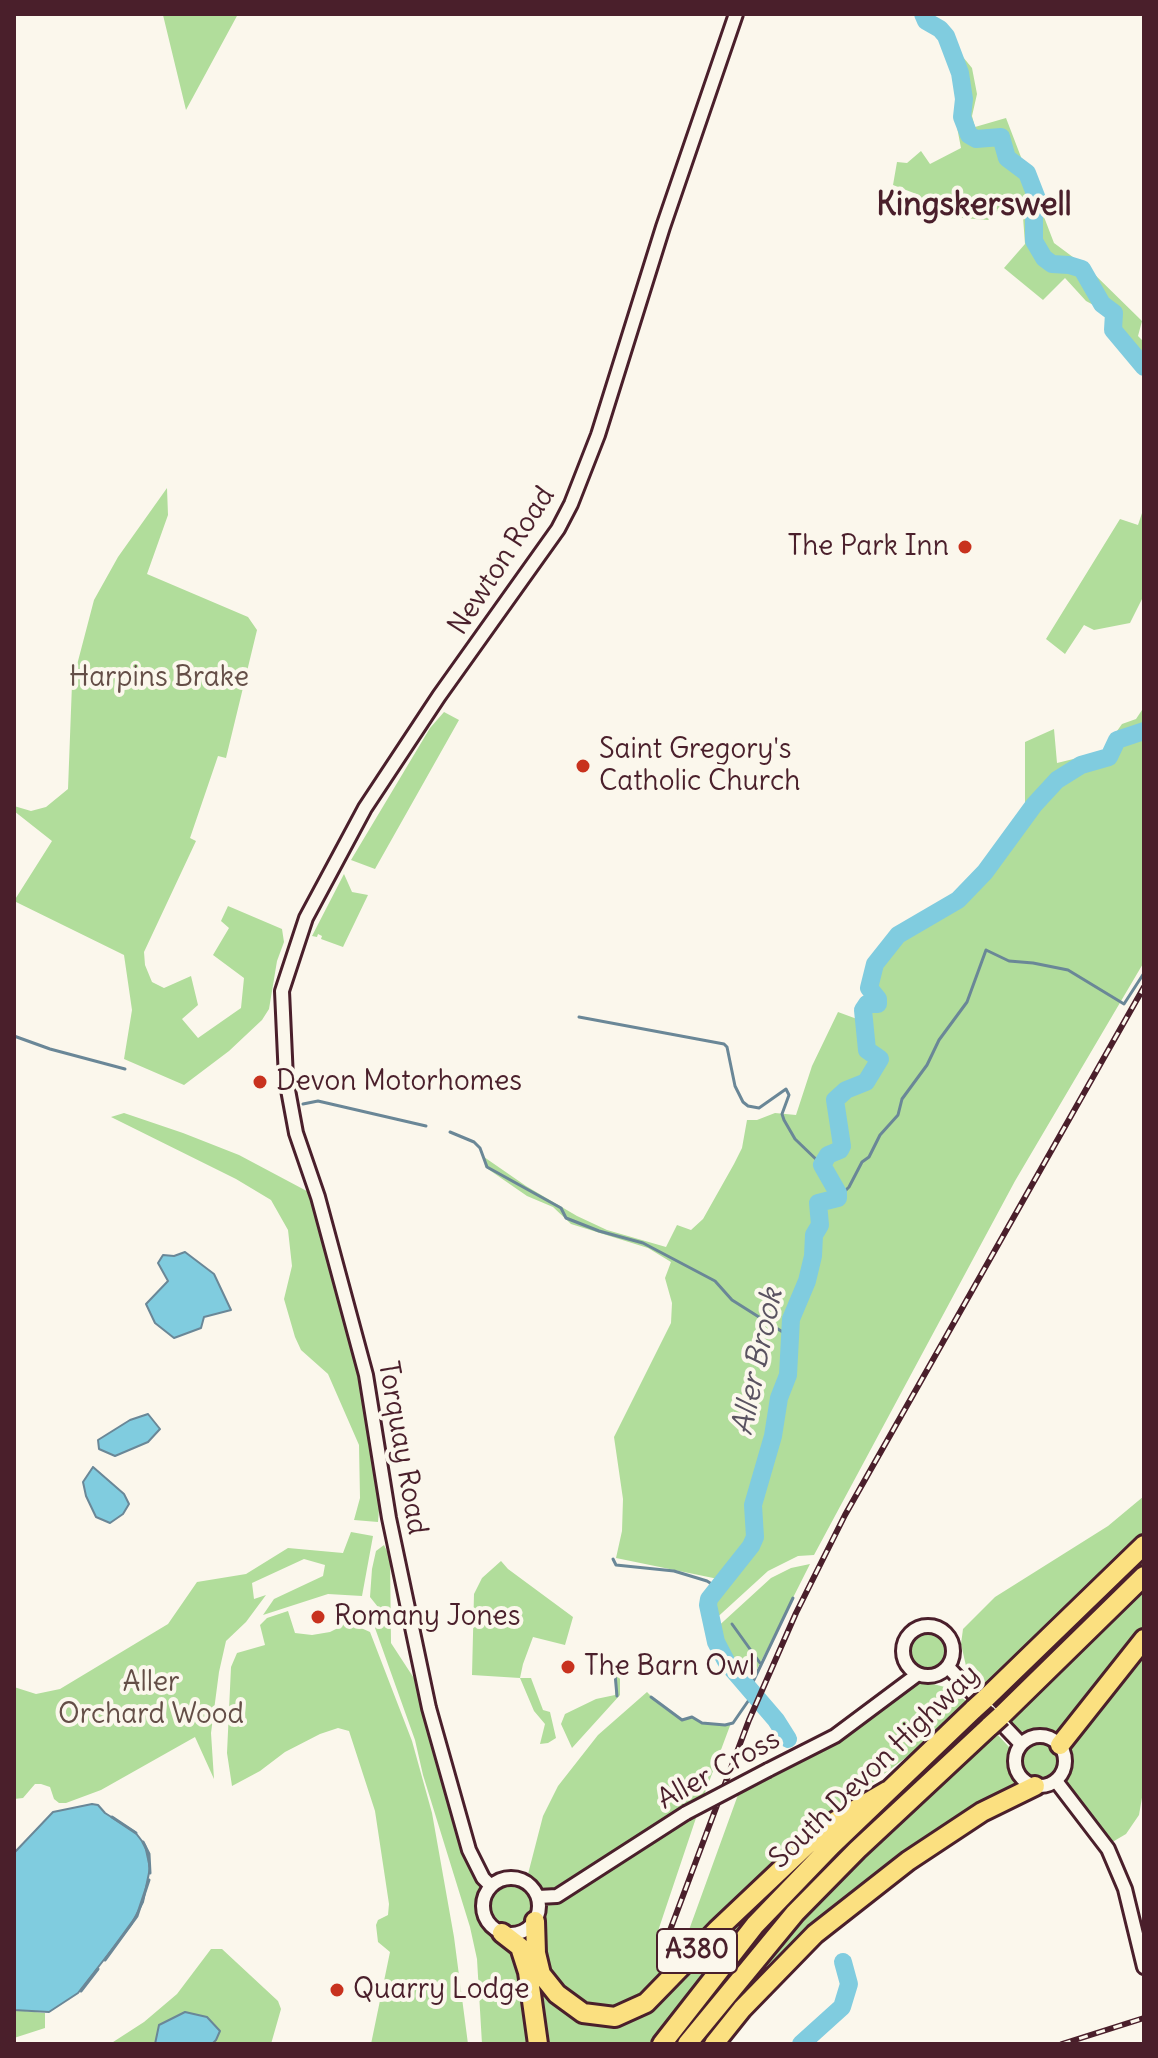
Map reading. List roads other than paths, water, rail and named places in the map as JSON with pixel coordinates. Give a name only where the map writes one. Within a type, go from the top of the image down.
[{"type":"highway","name":"South Devon Highway","points":[[662,2044],[755,1925],[887,1791],[1144,1545]]},
{"type":"highway","name":"South Devon Highway","points":[[687,2044],[795,1913],[1144,1576]]},
{"type":"highway","points":[[1060,1745],[1144,1639]]},
{"type":"highway","name":"A380","points":[[714,2044],[742,2009],[815,1934],[908,1861],[982,1812],[1035,1786]]},
{"type":"highway","name":"A380","points":[[535,1921],[536,1953],[541,1974],[557,1994],[583,2013],[615,2017],[646,2003],[717,1930],[827,1826],[887,1791]]},
{"type":"highway","points":[[502,1933],[520,1947],[528,1972],[538,2044]]},
{"type":"street","name":"Newton Road","points":[[281,1014],[286,975],[306,918],[365,808],[439,696],[550,541],[571,504],[598,435],[663,227],[736,14]]},
{"type":"street","name":"Torquay Road","points":[[281,1014],[286,1079],[296,1133],[318,1197],[366,1375],[389,1518],[429,1708],[469,1850],[483,1878],[491,1886]]},
{"type":"street","points":[[918,1674],[906,1662],[903,1652],[909,1636],[921,1628],[941,1630],[951,1640],[953,1657],[948,1667],[1021,1744]]},
{"type":"street","name":"Aller Cross","points":[[538,1897],[557,1896],[686,1813],[835,1736],[918,1674],[932,1676],[948,1667]]},
{"type":"street","points":[[1040,1735],[1060,1745],[1065,1766],[1056,1781],[1035,1786],[1020,1777],[1016,1770],[1016,1753],[1021,1744],[1040,1735]]},
{"type":"street","points":[[1056,1781],[1108,1849],[1125,1889],[1144,1967]]},
{"type":"street","points":[[506,1878],[529,1884],[540,1905],[535,1921],[521,1933],[502,1933],[487,1921],[483,1912],[483,1903],[491,1886],[506,1878]]},
{"type":"water","points":[[185,1252],[214,1274],[231,1310],[204,1317],[201,1328],[174,1338],[155,1323],[146,1304],[168,1281],[158,1263],[163,1255],[174,1256]]},
{"type":"water","points":[[148,1414],[160,1429],[148,1442],[115,1456],[99,1449],[98,1440],[130,1420]]},
{"type":"water","points":[[93,1467],[124,1494],[129,1504],[123,1514],[110,1523],[96,1517],[86,1496],[83,1482]]},
{"type":"water","points":[[98,1805],[135,1832],[145,1845],[150,1868],[143,1902],[131,1925],[78,1993],[49,2012],[14,2010],[14,1853],[53,1812]]},
{"type":"water","points":[[185,2012],[207,2017],[220,2031],[216,2040],[212,2044],[155,2044],[159,2025]]},
{"type":"waterway","name":"Aller Brook","points":[[923,14],[926,21],[946,36],[960,73],[964,99],[962,117],[969,135],[976,139],[1001,137],[1007,158],[1027,173],[1039,204],[1034,213],[1034,241],[1044,258],[1052,264],[1082,269],[1102,304],[1114,313],[1113,330],[1144,367]]},
{"type":"waterway","name":"Aller Brook","points":[[788,1739],[776,1720],[727,1663],[716,1642],[708,1605],[709,1599],[755,1537],[753,1505],[773,1436],[779,1398],[788,1375],[791,1319],[807,1281],[813,1256],[814,1235],[820,1225],[818,1203],[838,1198],[822,1165],[828,1155],[842,1146],[835,1100],[846,1090],[866,1082],[880,1059],[867,1050],[863,1010],[867,1004],[878,1004],[878,999],[869,988],[875,964],[898,935],[958,900],[985,872],[1034,805],[1057,780],[1081,765],[1109,757],[1117,740],[1144,731]]},
{"type":"waterway","points":[[838,1198],[849,1187],[880,1135],[898,1115],[902,1099],[967,1002],[986,950],[1009,961],[1068,970],[1124,1004],[1144,973]]},
{"type":"waterway","points":[[579,1017],[724,1044],[735,1086],[743,1102],[759,1108],[786,1089],[789,1095],[782,1114],[784,1120],[795,1139],[822,1165]]},
{"type":"waterway","points":[[14,1036],[125,1069]]},
{"type":"waterway","points":[[303,1104],[318,1101],[426,1126]]},
{"type":"waterway","points":[[450,1132],[474,1142],[480,1148],[487,1167],[561,1208],[566,1218],[643,1243],[715,1281],[732,1300],[789,1336]]},
{"type":"waterway","points":[[613,1559],[616,1565],[674,1571],[707,1581],[718,1588]]},
{"type":"waterway","points":[[750,1688],[793,1598]]},
{"type":"waterway","points":[[732,1624],[760,1663]]},
{"type":"waterway","points":[[615,1674],[617,1696]]},
{"type":"waterway","points":[[651,1697],[682,1720],[692,1717],[702,1723],[725,1725],[733,1723],[753,1694]]},
{"type":"waterway","points":[[112,1817],[136,1833]]},
{"type":"waterway","points":[[143,1842],[149,1854],[150,1873]]},
{"type":"waterway","points":[[105,1960],[137,1916],[149,1880]]},
{"type":"waterway","name":"Aller Brook","points":[[801,2044],[842,2007],[849,1984],[843,1962]]},
{"type":"waterway","points":[[81,1991],[98,1969]]},
{"type":"railway","points":[[666,1941],[749,1720],[796,1613],[845,1515],[1144,987]]},
{"type":"railway","points":[[1062,2044],[1144,2018]]},
{"type":"place","name":"The Park Inn","points":[[965,547]]},
{"type":"place","name":"Saint Gregory's Catholic Church","points":[[583,766]]},
{"type":"place","name":"Devon Motorhomes","points":[[260,1082]]},
{"type":"place","name":"Romany Jones","points":[[318,1617]]},
{"type":"place","name":"The Barn Owl","points":[[568,1667]]},
{"type":"place","name":"Quarry Lodge","points":[[337,1990]]},
{"type":"district","name":"Kingskerswell","points":[[974,206]]},
{"type":"park label","name":"Harpins Brake","points":[[159,678]]},
{"type":"park label","name":"Aller Orchard Wood","points":[[151,1699]]}]
